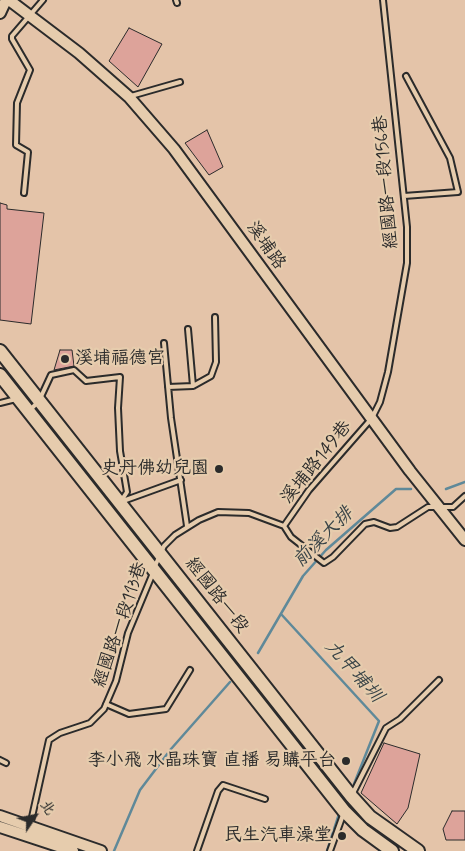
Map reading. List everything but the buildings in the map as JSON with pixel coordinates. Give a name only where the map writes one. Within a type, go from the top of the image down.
[{"type":"main road","name":"經國路一段","points":[[0,350],[352,797],[370,817],[418,851]]},
{"type":"main road","name":"經國路一段","points":[[0,375],[344,811],[363,830],[392,851]]},
{"type":"street","points":[[0,13],[8,0]]},
{"type":"street","name":"溪埔路","points":[[8,0],[79,53],[129,97],[174,149],[372,418],[465,540]]},
{"type":"street","points":[[0,816],[73,851]]},
{"type":"street","points":[[0,827],[29,831],[101,851]]},
{"type":"lane","points":[[24,192],[28,152],[16,145],[17,103],[30,70],[12,39],[43,0]]},
{"type":"lane","name":"經國路一段156巷","points":[[372,418],[380,402],[388,372],[407,264],[407,227],[383,0]]},
{"type":"lane","points":[[404,196],[458,192],[450,158],[406,76]]},
{"type":"lane","points":[[129,97],[180,82]]},
{"type":"lane","points":[[168,387],[193,386],[206,380],[215,370],[215,317]]},
{"type":"lane","points":[[188,329],[193,386]]},
{"type":"lane","points":[[164,343],[171,418],[187,526]]},
{"type":"lane","points":[[28,411],[39,401],[51,375],[74,370],[86,382],[120,377],[118,408],[120,442],[127,492],[121,502]]},
{"type":"lane","points":[[0,403],[18,399]]},
{"type":"lane","name":"溪埔路149巷","points":[[284,526],[310,490],[372,418]]},
{"type":"lane","points":[[121,502],[181,480]]},
{"type":"lane","points":[[160,555],[164,546],[187,526],[226,511],[257,515],[284,526],[291,537],[321,562],[333,557],[365,524],[374,522],[390,528],[397,528],[428,507],[452,507],[465,496]]},
{"type":"lane","points":[[459,501],[465,506]]},
{"type":"lane","name":"經國路一段113巷","points":[[29,831],[49,740],[56,735],[90,723],[106,704],[116,681],[128,633],[160,555]]},
{"type":"lane","points":[[106,704],[129,714],[166,709],[190,670]]},
{"type":"lane","points":[[330,851],[344,811],[386,728],[400,719],[439,680]]},
{"type":"lane","points":[[0,760],[6,763]]},
{"type":"lane","points":[[197,851],[218,791],[223,785],[265,799]]},
{"type":"waterway","name":"前溪大排","points":[[446,489],[465,482]]},
{"type":"waterway","name":"前溪大排","points":[[258,653],[303,576],[326,550],[396,489],[411,489]]},
{"type":"waterway","name":"九甲埔圳","points":[[281,614],[379,721],[354,784]]},
{"type":"waterway","name":"前溪大排","points":[[114,851],[140,790],[171,749],[230,682]]},
{"type":"waterway","name":"九甲埔圳","points":[[327,851],[339,814]]},
{"type":"place","name":"溪埔福德宮","points":[[65,359]]},
{"type":"place","name":"史丹佛幼兒園","points":[[219,469]]},
{"type":"place","name":"李小飛 水晶珠寶 直播 易購平台","points":[[346,761]]},
{"type":"place","name":"民生汽車澡堂","points":[[342,836]]}]
